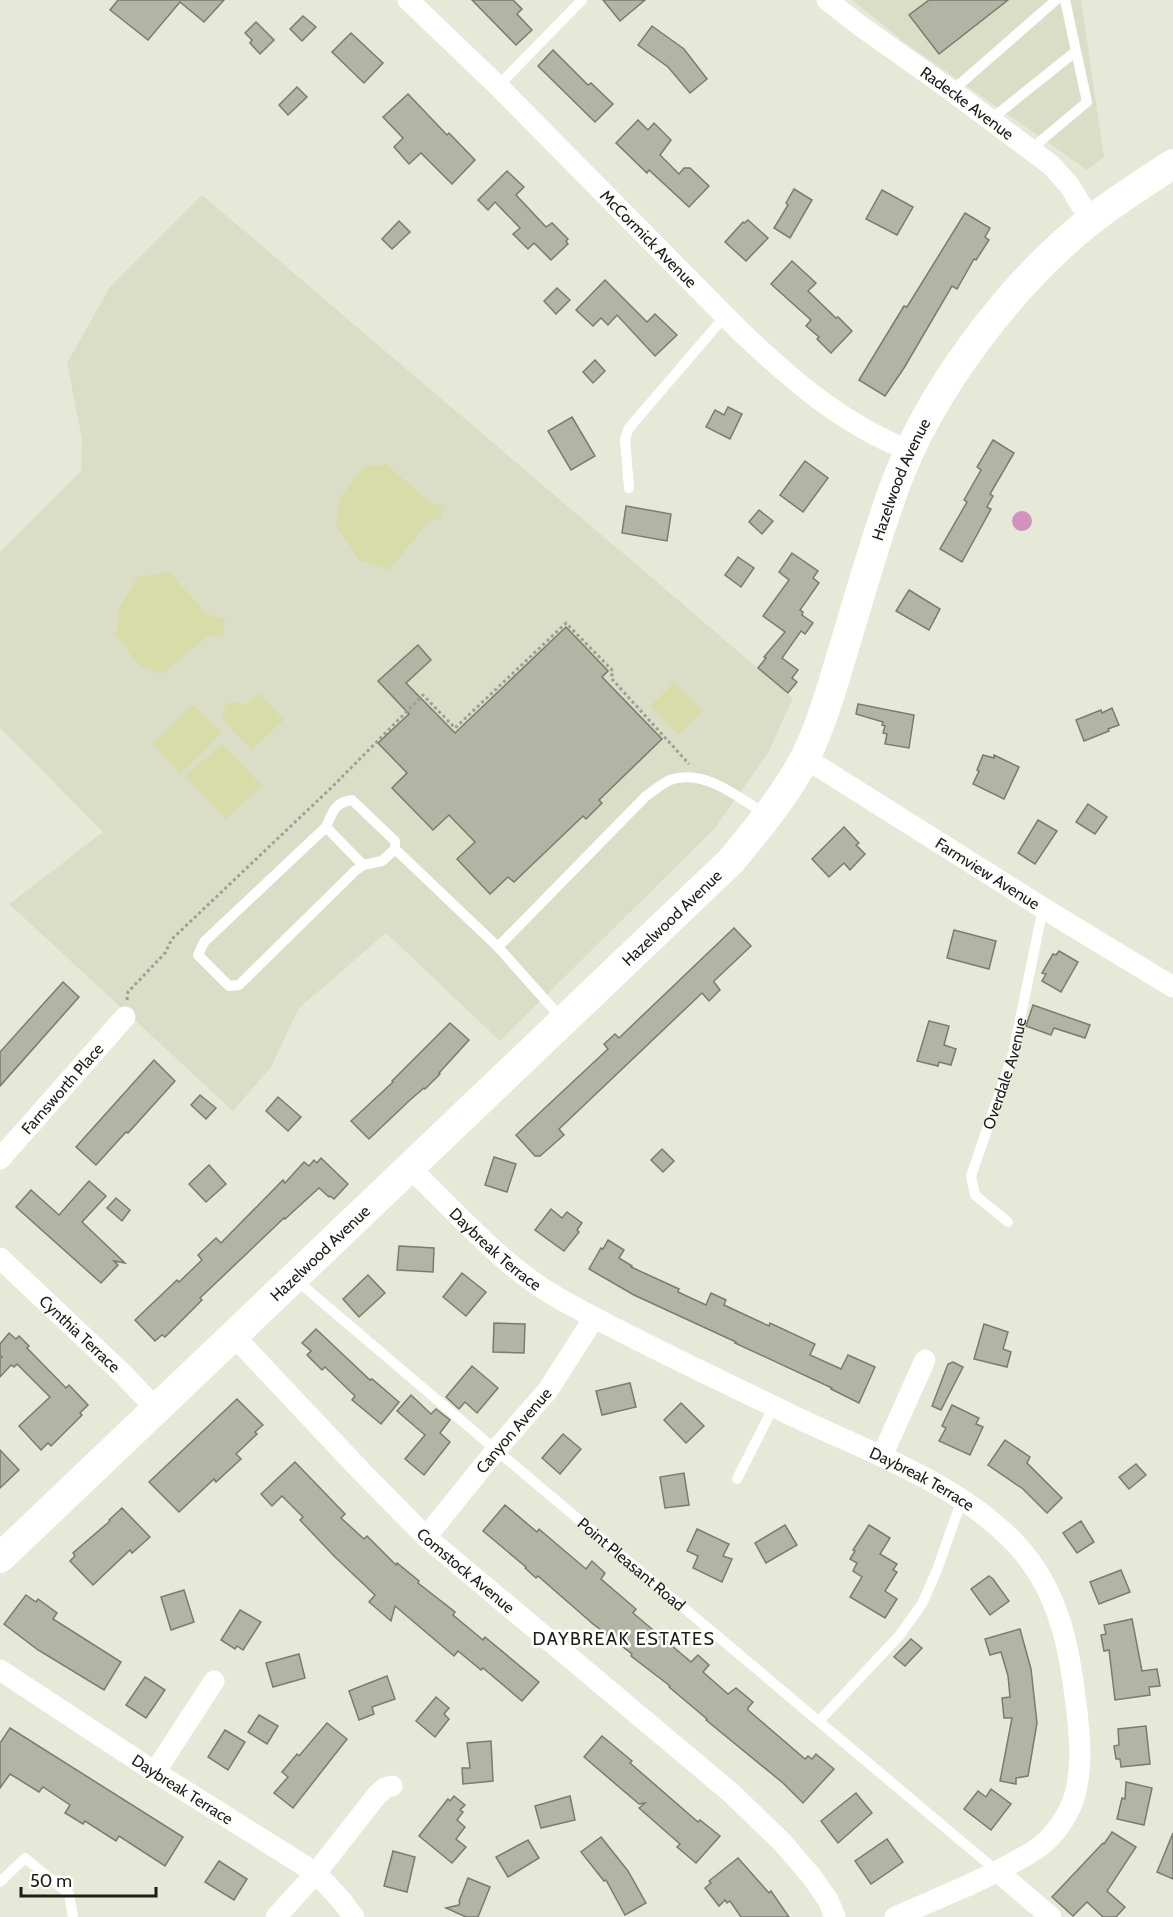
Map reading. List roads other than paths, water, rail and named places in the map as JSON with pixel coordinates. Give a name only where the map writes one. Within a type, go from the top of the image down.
[{"type":"street","name":"Radecke Avenue","points":[[833,1],[859,25],[1051,165],[1070,185],[1091,221]]},
{"type":"street","name":"McCormick Avenue","points":[[419,4],[740,331],[781,369],[826,405],[880,439],[910,451]]},
{"type":"street","name":"Hazelwood Avenue","points":[[0,1558],[731,861],[768,816],[805,758],[832,686],[893,490],[910,451],[953,374],[984,330],[1048,259],[1091,221],[1173,164]]},
{"type":"street","name":"Farmview Avenue","points":[[805,758],[1042,908],[1173,987]]},
{"type":"street","name":"Farnsworth Place","points":[[0,1159],[125,1017]]},
{"type":"street","name":"Daybreak Terrace","points":[[410,1168],[513,1266],[557,1297],[692,1369],[882,1456],[962,1499],[986,1515],[1031,1562],[1062,1624],[1072,1671],[1079,1759],[1077,1784],[1071,1804],[1054,1833],[1041,1846],[998,1872],[895,1917]]},
{"type":"street","name":"Cynthia Terrace","points":[[0,1258],[124,1375],[157,1410]]},
{"type":"street","name":"Canyon Avenue","points":[[426,1537],[548,1390],[594,1318]]},
{"type":"street","name":"Comstock Avenue","points":[[234,1336],[426,1537],[730,1792],[798,1859],[828,1900],[835,1917]]},
{"type":"street","points":[[882,1456],[926,1360]]},
{"type":"street","name":"Daybreak Terrace","points":[[0,1670],[33,1694],[316,1873],[342,1900],[354,1917]]},
{"type":"street","points":[[155,1772],[214,1681]]},
{"type":"street","points":[[276,1917],[316,1873],[377,1795],[392,1786]]},
{"type":"street","name":"Point Pleasant Road","points":[[998,1872],[1051,1917]]},
{"type":"lane","points":[[498,86],[582,0]]},
{"type":"lane","points":[[1031,149],[1088,102],[1065,0]]},
{"type":"lane","points":[[952,91],[1049,2]]},
{"type":"lane","points":[[990,120],[1075,52]]},
{"type":"lane","points":[[629,488],[626,439],[628,428],[726,315]]},
{"type":"lane","points":[[498,947],[646,796],[668,780],[684,777],[702,779],[723,788],[768,816]]},
{"type":"lane","points":[[395,849],[382,861],[363,865],[238,986],[229,986],[198,955],[204,942],[326,826],[335,807],[343,801],[352,800],[395,840],[395,849],[498,947],[563,1020]]},
{"type":"lane","points":[[326,826],[363,865]]},
{"type":"lane","name":"Overdale Avenue","points":[[1008,1222],[975,1196],[971,1176],[1012,1054],[1042,908]]},
{"type":"lane","name":"Point Pleasant Road","points":[[295,1279],[998,1872]]},
{"type":"lane","points":[[737,1479],[774,1406]]},
{"type":"lane","points":[[820,1720],[899,1636],[922,1604],[937,1570],[962,1499]]},
{"type":"lane","points":[[0,1882],[25,1858],[69,1894],[74,1917]]},
{"type":"district","name":"DAYBREAK ESTATES","points":[[624,1639]]}]
